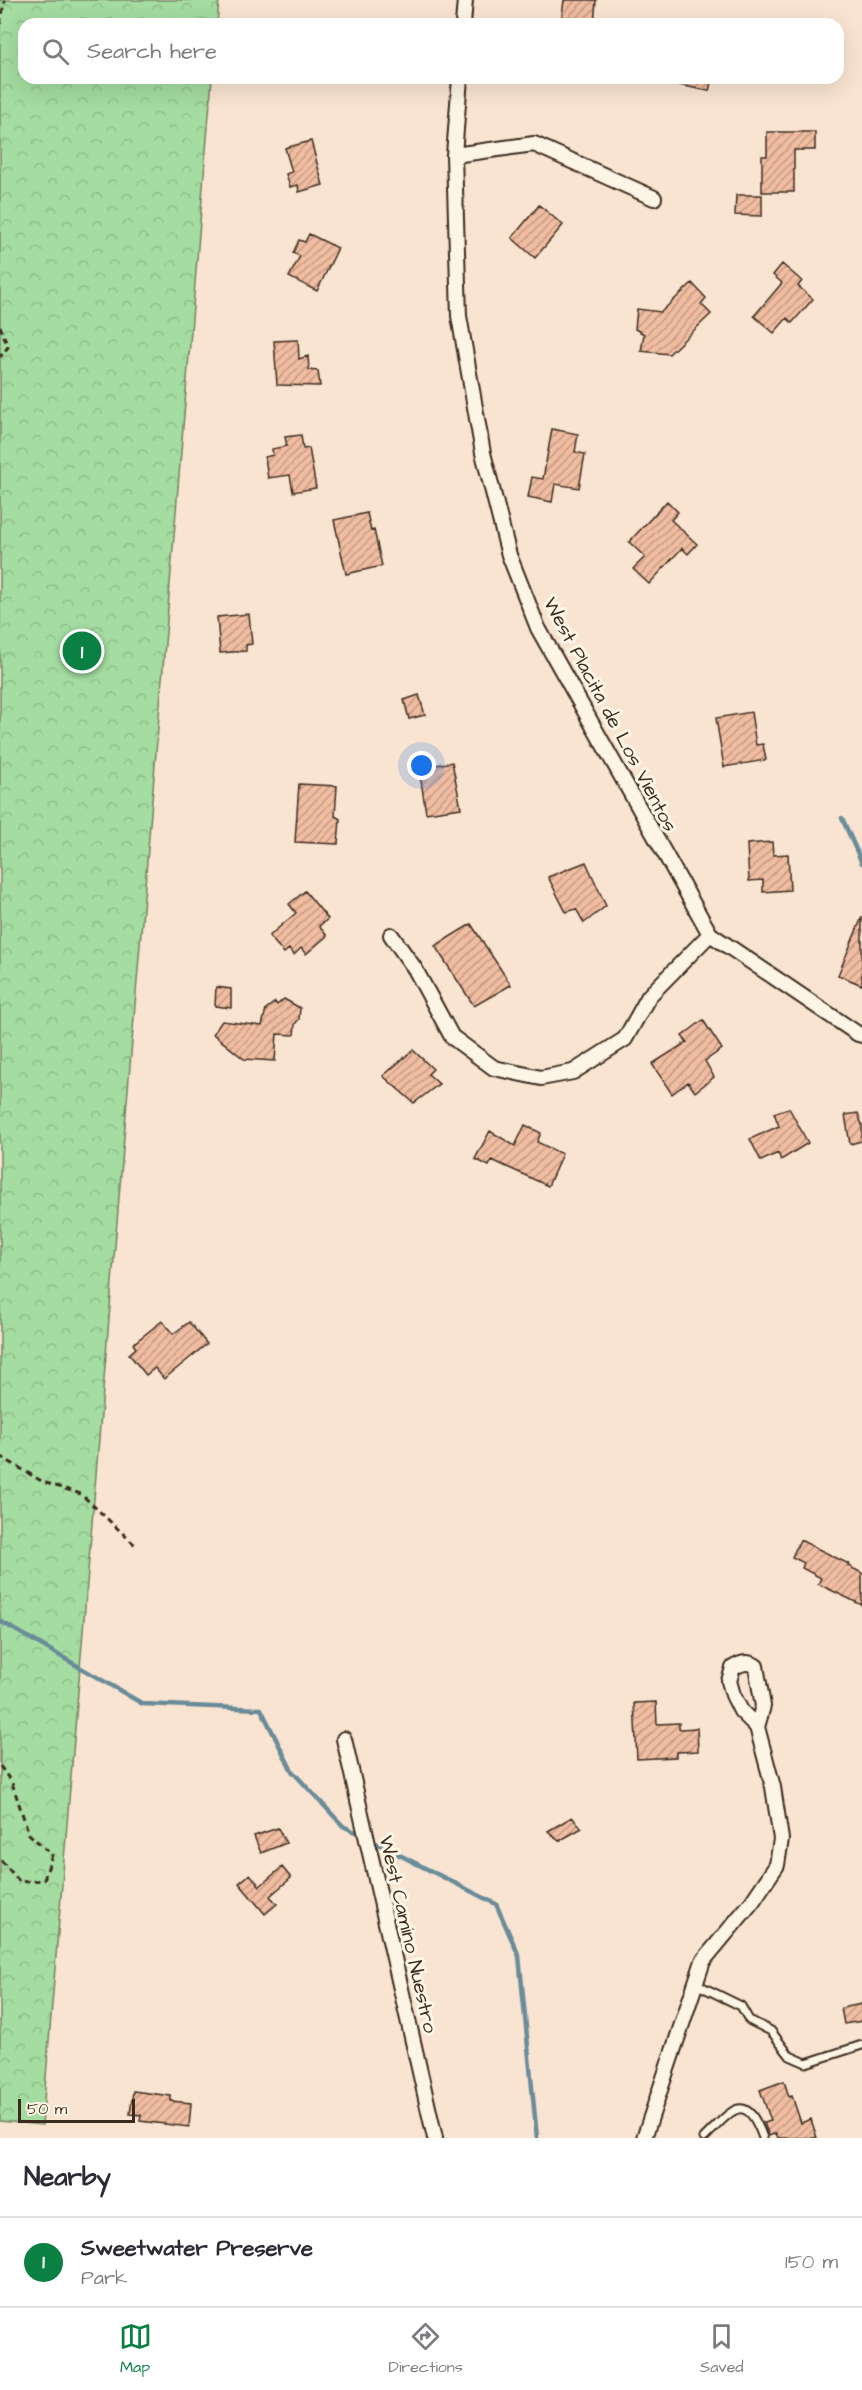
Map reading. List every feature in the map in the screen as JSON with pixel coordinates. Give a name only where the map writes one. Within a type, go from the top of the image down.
[{"type":"street","points":[[464,18],[465,0]]},
{"type":"street","name":"West Placita de Los Vientos","points":[[460,84],[454,155],[459,316],[478,433],[509,555],[538,628],[710,934]]},
{"type":"street","points":[[454,155],[534,144],[654,198]]},
{"type":"street","points":[[391,935],[415,969],[452,1037],[494,1068],[541,1078],[573,1072],[625,1039],[650,996],[710,934],[862,1035]]},
{"type":"street","points":[[644,2138],[703,1961],[752,1902],[777,1865],[781,1839],[773,1787],[757,1727]]},
{"type":"street","name":"West Camino Nuestro","points":[[344,1739],[435,2138]]},
{"type":"lane","points":[[695,1984],[741,2006],[749,2020],[771,2031],[790,2056],[806,2063],[862,2045]]},
{"type":"lane","points":[[704,2138],[728,2114],[737,2109],[746,2109],[757,2122],[763,2138]]},
{"type":"path","points":[[0,24],[5,0]]},
{"type":"path","points":[[0,327],[8,347],[0,357]]},
{"type":"path","points":[[0,1456],[44,1482],[81,1494],[135,1545]]},
{"type":"path","points":[[0,1766],[12,1783],[29,1834],[52,1855],[44,1880],[20,1882],[0,1859]]},
{"type":"green space","points":[[0,0],[219,0],[218,18],[18,18],[18,84],[212,84],[42,2125],[0,2121]]},
{"type":"building","points":[[564,0],[596,0],[594,18],[562,18]]},
{"type":"building","points":[[674,84],[711,84],[709,91]]},
{"type":"building","points":[[767,132],[815,132],[815,150],[794,150],[794,192],[762,192],[762,156],[767,156]]},
{"type":"building","points":[[311,141],[323,185],[299,192],[298,185],[290,187],[286,174],[292,172],[285,148]]},
{"type":"building","points":[[736,195],[762,195],[762,216],[735,215]]},
{"type":"building","points":[[539,205],[563,225],[535,258],[512,238]]},
{"type":"building","points":[[309,234],[338,248],[317,291],[289,277],[300,256],[293,253],[299,240],[305,242]]},
{"type":"building","points":[[782,264],[802,281],[798,286],[813,299],[792,323],[787,318],[774,333],[754,316],[782,283],[773,275]]},
{"type":"building","points":[[692,283],[706,298],[701,304],[711,314],[669,354],[641,351],[644,334],[635,329],[637,309],[661,312]]},
{"type":"building","points":[[298,340],[299,359],[308,356],[309,370],[318,371],[320,386],[277,385],[274,341]]},
{"type":"building","points":[[552,429],[578,434],[575,452],[585,454],[579,488],[555,484],[552,502],[528,497],[532,477],[543,479]]},
{"type":"building","points":[[301,435],[303,449],[309,448],[316,488],[293,492],[290,475],[268,478],[265,457],[273,455],[272,449],[287,446],[285,437]]},
{"type":"building","points":[[667,501],[678,512],[671,520],[697,544],[688,554],[682,548],[649,584],[633,569],[645,557],[629,542]]},
{"type":"building","points":[[367,513],[371,531],[374,530],[382,566],[346,574],[334,520]]},
{"type":"building","points":[[249,614],[252,644],[246,645],[246,651],[220,653],[217,617]]},
{"type":"building","points":[[419,695],[425,715],[409,719],[404,700]]},
{"type":"building","points":[[751,712],[756,745],[763,744],[766,760],[724,767],[716,718]]},
{"type":"building","points":[[452,762],[461,808],[426,813],[419,768]]},
{"type":"building","points":[[299,784],[337,786],[335,816],[340,819],[338,844],[295,842]]},
{"type":"building","points":[[772,842],[773,855],[788,854],[790,890],[763,892],[763,880],[749,881],[747,844]]},
{"type":"building","points":[[586,862],[606,906],[584,923],[576,909],[566,912],[548,877]]},
{"type":"building","points":[[305,891],[328,919],[319,926],[327,936],[306,954],[301,948],[294,955],[289,949],[284,953],[269,936],[296,913],[289,904]]},
{"type":"building","points":[[862,917],[862,985],[838,975]]},
{"type":"building","points":[[471,924],[511,985],[474,1006],[435,946]]},
{"type":"building","points":[[216,987],[231,989],[231,1008],[215,1006]]},
{"type":"building","points":[[284,999],[300,1008],[299,1019],[295,1024],[294,1035],[277,1034],[275,1061],[244,1059],[213,1034],[222,1021],[262,1026],[266,1009],[275,1002],[277,1005]]},
{"type":"building","points":[[703,1020],[722,1049],[705,1061],[714,1077],[695,1092],[688,1082],[672,1094],[652,1064],[687,1042],[682,1036]]},
{"type":"building","points":[[413,1050],[433,1069],[428,1074],[439,1084],[414,1103],[383,1076]]},
{"type":"building","points":[[789,1108],[808,1143],[781,1160],[778,1153],[761,1161],[750,1139],[779,1126],[774,1113]]},
{"type":"building","points":[[858,1113],[862,1125],[862,1141],[850,1144],[845,1115]]},
{"type":"building","points":[[525,1125],[541,1133],[537,1142],[562,1154],[548,1186],[492,1160],[489,1166],[475,1159],[490,1131],[515,1146]]},
{"type":"building","points":[[162,1321],[173,1334],[189,1322],[207,1344],[164,1379],[155,1368],[146,1375],[129,1354],[136,1348],[133,1344]]},
{"type":"building","points":[[800,1540],[849,1564],[848,1566],[862,1573],[862,1605],[818,1584],[821,1578],[802,1568],[804,1563],[792,1557]]},
{"type":"building","points":[[656,1702],[657,1724],[679,1723],[679,1729],[697,1728],[698,1751],[676,1752],[676,1757],[637,1759],[634,1703]]},
{"type":"building","points":[[572,1817],[582,1828],[559,1841],[548,1831]]},
{"type":"building","points":[[278,1828],[286,1843],[261,1853],[254,1836]]},
{"type":"building","points":[[282,1867],[291,1878],[270,1896],[277,1904],[265,1914],[239,1883],[250,1874],[260,1886]]},
{"type":"building","points":[[862,2004],[862,2021],[844,2024],[841,2008]]},
{"type":"building","points":[[784,2081],[801,2123],[811,2119],[817,2138],[778,2138],[776,2133],[769,2136],[764,2123],[771,2121],[760,2090]]},
{"type":"building","points":[[133,2091],[171,2096],[171,2101],[191,2103],[189,2127],[140,2121],[141,2115],[130,2114]]},
{"type":"waterway","points":[[842,818],[862,863]]},
{"type":"waterway","points":[[0,1621],[143,1704],[261,1709],[292,1771],[343,1826],[363,1836]]},
{"type":"waterway","points":[[370,1840],[496,1904],[519,1956],[537,2138]]},
{"type":"place","name":"Sweetwater Preserve","points":[[82,651]]}]
